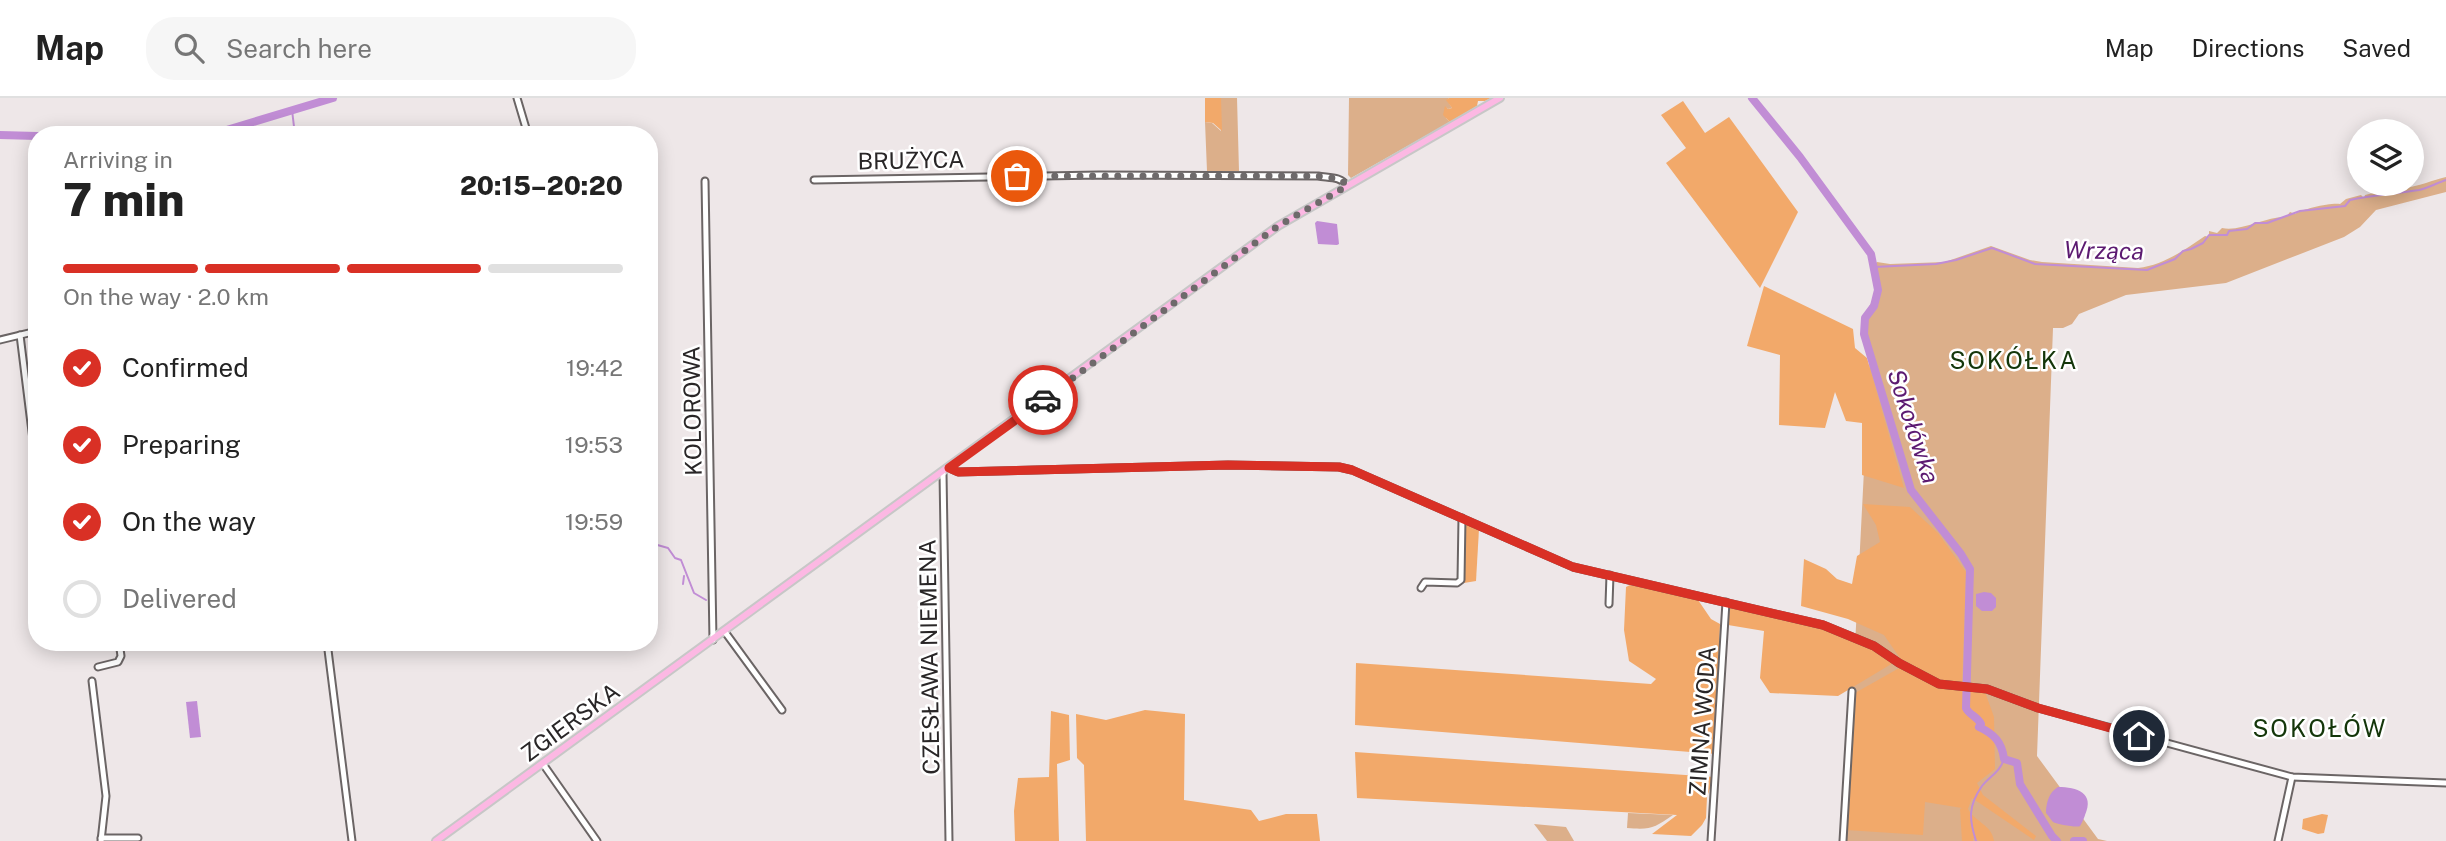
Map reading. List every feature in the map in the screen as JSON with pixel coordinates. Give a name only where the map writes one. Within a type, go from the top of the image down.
[{"type":"main road","name":"ZGIERSKA","points":[[436,841],[1278,226],[1345,183],[1500,98]]},
{"type":"street","points":[[517,98],[525,126]]},
{"type":"street","name":"BRUŻYCA","points":[[814,180],[1099,175],[1318,176],[1345,183]]},
{"type":"street","name":"KOLOROWA","points":[[705,181],[713,640]]},
{"type":"street","points":[[0,340],[28,333]]},
{"type":"street","points":[[20,335],[28,400]]},
{"type":"street","points":[[946,470],[958,472],[1228,465],[1339,467],[1352,470],[1563,563],[1823,625],[1874,646],[1939,684],[1992,691],[2038,708],[2292,777],[2446,783]]},
{"type":"street","name":"CZESŁAWA NIEMENA","points":[[946,470],[949,841]]},
{"type":"street","points":[[1421,588],[1425,582],[1457,583],[1461,580],[1462,518]]},
{"type":"street","points":[[1609,604],[1610,575]]},
{"type":"street","name":"ZIMNA WODA","points":[[1711,841],[1726,602]]},
{"type":"street","points":[[725,632],[782,710]]},
{"type":"street","points":[[98,667],[118,662],[120,651]]},
{"type":"street","points":[[328,651],[352,841]]},
{"type":"street","points":[[92,681],[106,796],[101,840],[138,838]]},
{"type":"street","points":[[1843,841],[1852,691]]},
{"type":"street","points":[[543,764],[597,841]]},
{"type":"street","points":[[2278,841],[2292,777]]},
{"type":"shaded area","points":[[1205,98],[1221,98],[1222,131],[1213,123],[1205,122]]},
{"type":"shaded area","points":[[1221,98],[1237,98],[1239,171],[1207,171],[1205,122],[1212,123],[1221,131]]},
{"type":"shaded area","points":[[1349,98],[1449,98],[1447,100],[1452,108],[1445,107],[1446,118],[1450,122],[1351,178],[1348,175]]},
{"type":"shaded area","points":[[1491,98],[1478,101],[1477,106],[1450,122],[1443,115],[1445,106],[1452,108],[1446,100]]},
{"type":"shaded area","points":[[1683,101],[1705,133],[1729,117],[1798,212],[1760,288],[1666,163],[1686,148],[1661,115]]},
{"type":"shaded area","points":[[2446,177],[2446,192],[2376,210],[2360,227],[2344,237],[2226,283],[2126,295],[2079,314],[2072,324],[2053,328],[2037,756],[2098,839],[2107,841],[1845,841],[1870,353],[1865,314],[1875,296],[1872,267],[1877,262],[1945,262],[1991,246],[2042,262],[2138,268],[2173,256],[2205,236],[2209,237],[2209,231],[2217,233],[2222,228],[2237,228],[2286,217],[2290,212],[2295,214],[2317,206],[2340,204],[2357,196],[2424,196],[2424,183]]},
{"type":"shaded area","points":[[1317,221],[1337,224],[1339,244],[1318,244]]},
{"type":"shaded area","points":[[1764,286],[1853,329],[1855,348],[1867,358],[1904,488],[1862,475],[1862,423],[1846,421],[1835,392],[1825,428],[1779,425],[1780,355],[1747,346]]},
{"type":"shaded area","points":[[1863,504],[1910,507],[1938,533],[1966,572],[1962,684],[1940,683],[1902,661],[1884,635],[1848,619],[1801,606],[1804,559],[1826,569],[1837,579],[1852,584],[1857,556],[1880,542],[1876,525]]},
{"type":"shaded area","points":[[1464,523],[1479,529],[1476,581],[1464,583]]},
{"type":"shaded area","points":[[1630,585],[1696,597],[1711,619],[1720,624],[1715,754],[1355,725],[1356,663],[1651,684],[1656,679],[1629,661],[1624,630],[1626,587]]},
{"type":"shaded area","points":[[1991,593],[1996,598],[1996,607],[1992,611],[1982,611],[1976,606],[1976,594]]},
{"type":"shaded area","points":[[1728,606],[1835,633],[1875,651],[1893,663],[1838,696],[1770,693],[1760,678],[1764,631],[1728,625]]},
{"type":"shaded area","points":[[1901,667],[1940,687],[1985,692],[1994,717],[1995,769],[1977,783],[1983,795],[2036,836],[2034,840],[1972,798],[1968,809],[1987,827],[1994,841],[1973,838],[1973,841],[1962,841],[1962,808],[1925,802],[1923,835],[1846,830],[1855,693]]},
{"type":"shaded area","points":[[197,701],[201,737],[190,738],[186,702]]},
{"type":"shaded area","points":[[1145,710],[1185,714],[1184,800],[1251,810],[1259,821],[1286,814],[1317,814],[1320,841],[1086,841],[1084,765],[1077,758],[1076,714],[1106,720]]},
{"type":"shaded area","points":[[1051,711],[1069,715],[1070,760],[1057,764],[1059,841],[1015,841],[1014,811],[1018,778],[1049,777]]},
{"type":"shaded area","points":[[1355,752],[1714,777],[1707,797],[1706,818],[1691,836],[1652,834],[1677,815],[1357,798]]},
{"type":"shaded area","points":[[2058,787],[2072,788],[2086,796],[2087,807],[2080,826],[2053,822],[2046,813],[2049,798]]},
{"type":"shaded area","points":[[1628,813],[1673,815],[1652,827],[1635,829],[1627,828]]},
{"type":"shaded area","points":[[2328,815],[2324,833],[2302,829],[2303,819]]},
{"type":"shaded area","points":[[1534,824],[1566,827],[1574,841],[1547,841]]},
{"type":"waterway","points":[[240,126],[333,98]]},
{"type":"waterway","name":"Sokołówka","points":[[1752,98],[1800,157],[1871,254],[1878,290],[1874,306],[1865,318],[1864,334],[1911,490],[1970,569],[1966,708],[1979,721],[1979,727],[1996,739],[2004,759],[2017,763],[2020,784],[2057,841]]},
{"type":"waterway","points":[[292,110],[294,126]]},
{"type":"waterway","points":[[0,135],[28,136]]},
{"type":"waterway","name":"Wrząca","points":[[1874,267],[1936,264],[1992,248],[2035,264],[2147,270],[2175,259],[2183,251],[2203,243],[2209,235],[2227,235],[2229,231],[2247,229],[2255,223],[2267,223],[2300,211],[2345,206],[2350,200],[2419,190],[2446,180]]},
{"type":"waterway","points":[[658,545],[668,548],[675,558],[681,560],[694,593],[706,600]]},
{"type":"waterway","points":[[683,584],[684,576]]},
{"type":"waterway","name":"ZIMNA WODA","points":[[1976,841],[1971,819],[1974,800],[2004,759]]},
{"type":"waterway","name":"Sokołówka","points":[[2074,841],[2083,841]]},
{"type":"way so far","points":[[1017,176],[1318,176],[1344,181],[1347,186],[1278,226],[1043,400]]},
{"type":"district","name":"SOKÓŁKA","points":[[2014,360]]},
{"type":"district","name":"SOKOŁÓW","points":[[2320,728]]},
{"type":"route","points":[[1043,400],[949,468],[958,472],[1228,465],[1339,467],[1352,470],[1573,567],[1823,625],[1874,646],[1939,684],[1987,689],[2038,708],[2139,736]]}]
